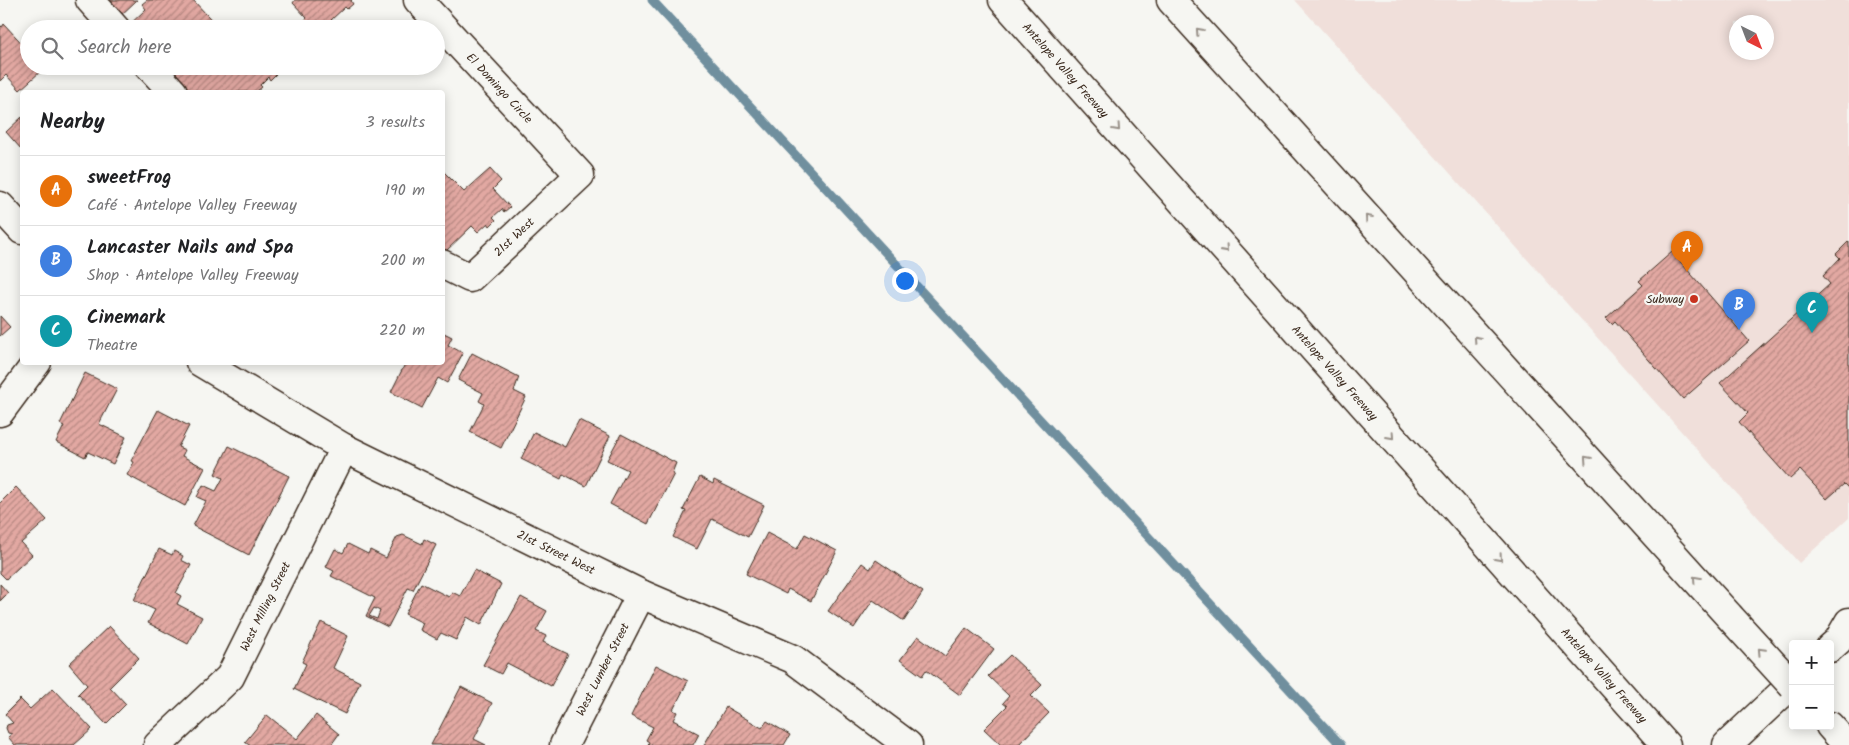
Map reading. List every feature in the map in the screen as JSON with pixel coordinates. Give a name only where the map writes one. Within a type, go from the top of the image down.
[{"type":"main road","points":[[90,0],[108,20]]},
{"type":"main road","name":"El Domingo Circle","points":[[418,0],[437,20]]},
{"type":"main road","name":"Antelope Valley Freeway","points":[[1003,0],[1666,745]]},
{"type":"main road","points":[[1171,0],[1728,616],[1789,681]]},
{"type":"main road","name":"El Domingo Circle","points":[[445,29],[580,175]]},
{"type":"main road","points":[[157,75],[171,90]]},
{"type":"main road","name":"21st West","points":[[445,266],[470,278],[580,175]]},
{"type":"main road","points":[[0,206],[20,228]]},
{"type":"main road","points":[[0,412],[35,365]]},
{"type":"main road","name":"21st Street West","points":[[205,365],[344,448],[641,594],[793,659],[908,745]]},
{"type":"main road","name":"West Milling Street","points":[[158,745],[230,677],[344,448]]},
{"type":"main road","name":"West Lumber Street","points":[[564,745],[641,594]]},
{"type":"main road","points":[[1727,745],[1789,689]]},
{"type":"main road","points":[[1834,730],[1847,745]]},
{"type":"shaded area","points":[[1295,0],[1849,0],[1849,518],[1799,563]]},
{"type":"building","points":[[103,0],[137,0],[119,17]]},
{"type":"building","points":[[147,0],[193,0],[212,20],[134,20],[146,9],[142,4]]},
{"type":"building","points":[[295,0],[352,0],[353,4],[347,9],[345,7],[331,20],[305,20],[307,18],[293,3]]},
{"type":"building","points":[[4,24],[20,41],[20,75],[37,75],[20,90],[6,75],[0,81],[0,25],[2,27]]},
{"type":"building","points":[[275,75],[270,80],[268,77],[260,85],[262,87],[258,90],[182,90],[169,76]]},
{"type":"building","points":[[20,119],[20,148],[6,132]]},
{"type":"building","points":[[490,169],[501,181],[493,189],[510,207],[504,212],[502,209],[493,217],[496,220],[490,226],[488,223],[478,232],[472,226],[445,252],[445,173],[464,192]]},
{"type":"building","points":[[1849,241],[1849,487],[1844,484],[1827,499],[1800,470],[1790,479],[1739,422],[1748,413],[1720,383],[1830,284],[1823,276],[1840,258],[1836,254]]},
{"type":"building","points":[[1672,252],[1749,341],[1683,399],[1615,321],[1612,324],[1606,318],[1643,285],[1639,281]]},
{"type":"building","points":[[0,316],[10,327],[0,336]]},
{"type":"building","points":[[445,334],[452,337],[448,345],[463,353],[447,383],[438,378],[422,408],[391,392],[404,365],[445,365]]},
{"type":"building","points":[[472,353],[519,377],[514,391],[526,397],[501,448],[470,432],[484,404],[479,401],[483,393],[458,380]]},
{"type":"building","points":[[85,373],[117,389],[99,424],[126,437],[113,464],[88,452],[85,457],[56,442],[64,426],[60,424]]},
{"type":"building","points":[[158,410],[189,426],[178,447],[185,450],[182,456],[205,468],[185,506],[127,475],[134,462],[131,461]]},
{"type":"building","points":[[579,420],[610,436],[586,486],[563,474],[561,479],[521,459],[534,432],[565,447]]},
{"type":"building","points":[[621,434],[676,463],[672,473],[674,474],[648,524],[610,504],[628,470],[607,460]]},
{"type":"building","points":[[229,446],[289,476],[249,555],[193,526],[206,501],[197,497],[203,485],[216,491],[223,478],[215,474]]},
{"type":"building","points":[[700,477],[713,484],[714,480],[764,505],[748,537],[712,519],[697,549],[673,537],[686,511],[683,510]]},
{"type":"building","points":[[16,487],[47,520],[21,543],[32,555],[6,579],[0,573],[0,503]]},
{"type":"building","points":[[767,533],[797,549],[805,534],[837,551],[811,601],[788,589],[786,594],[746,574]]},
{"type":"building","points":[[403,535],[422,544],[424,539],[436,545],[413,590],[408,588],[388,627],[366,616],[375,598],[331,576],[334,571],[326,567],[335,549],[343,553],[348,544],[368,554],[370,550],[386,558],[397,537]],"holes":[[[374,608],[380,611],[377,619],[369,616]]]},
{"type":"building","points":[[159,549],[172,555],[174,551],[183,556],[181,560],[191,565],[176,593],[181,596],[177,604],[202,617],[188,644],[148,623],[155,610],[134,600]]},
{"type":"building","points":[[876,560],[923,592],[904,621],[873,600],[854,628],[828,611],[862,563],[870,569]]},
{"type":"building","points":[[474,570],[501,584],[481,625],[467,617],[456,640],[441,633],[437,639],[420,630],[423,623],[405,614],[421,583],[449,597],[452,592],[460,596]]},
{"type":"building","points":[[0,584],[8,593],[0,601]]},
{"type":"building","points":[[521,597],[547,611],[536,631],[546,636],[543,642],[568,654],[551,686],[507,663],[501,674],[483,665]]},
{"type":"building","points":[[321,622],[348,636],[333,668],[360,682],[345,714],[294,689],[306,664],[302,662]]},
{"type":"building","points":[[109,626],[139,658],[110,687],[126,704],[106,724],[78,694],[87,685],[69,664]]},
{"type":"building","points":[[966,628],[994,649],[960,695],[926,670],[922,676],[900,660],[918,636],[945,656]]},
{"type":"building","points":[[1010,655],[1042,685],[1031,696],[1049,713],[1018,745],[1001,745],[984,729],[1007,706],[1003,703],[1009,696],[988,676]]},
{"type":"building","points":[[656,665],[688,681],[673,710],[677,712],[673,720],[699,734],[693,745],[648,745],[649,742],[646,740],[653,727],[631,716]]},
{"type":"building","points":[[461,687],[492,703],[474,739],[486,745],[431,745]]},
{"type":"building","points":[[53,688],[92,729],[74,745],[15,745],[8,737],[12,734],[8,733],[6,728],[7,725],[13,723],[5,714],[20,699],[30,709]]},
{"type":"building","points":[[726,707],[762,728],[767,721],[790,735],[784,745],[704,745]]},
{"type":"building","points":[[267,715],[297,739],[316,715],[339,734],[331,745],[249,745],[245,742]]},
{"type":"waterway","points":[[652,0],[1341,745]]},
{"type":"place","name":"sweetFrog","points":[[1687,272]]},
{"type":"place","name":"Subway","points":[[1694,299]]},
{"type":"place","name":"Lancaster Nails and Spa","points":[[1739,330]]},
{"type":"place","name":"Cinemark","points":[[1812,333]]}]
